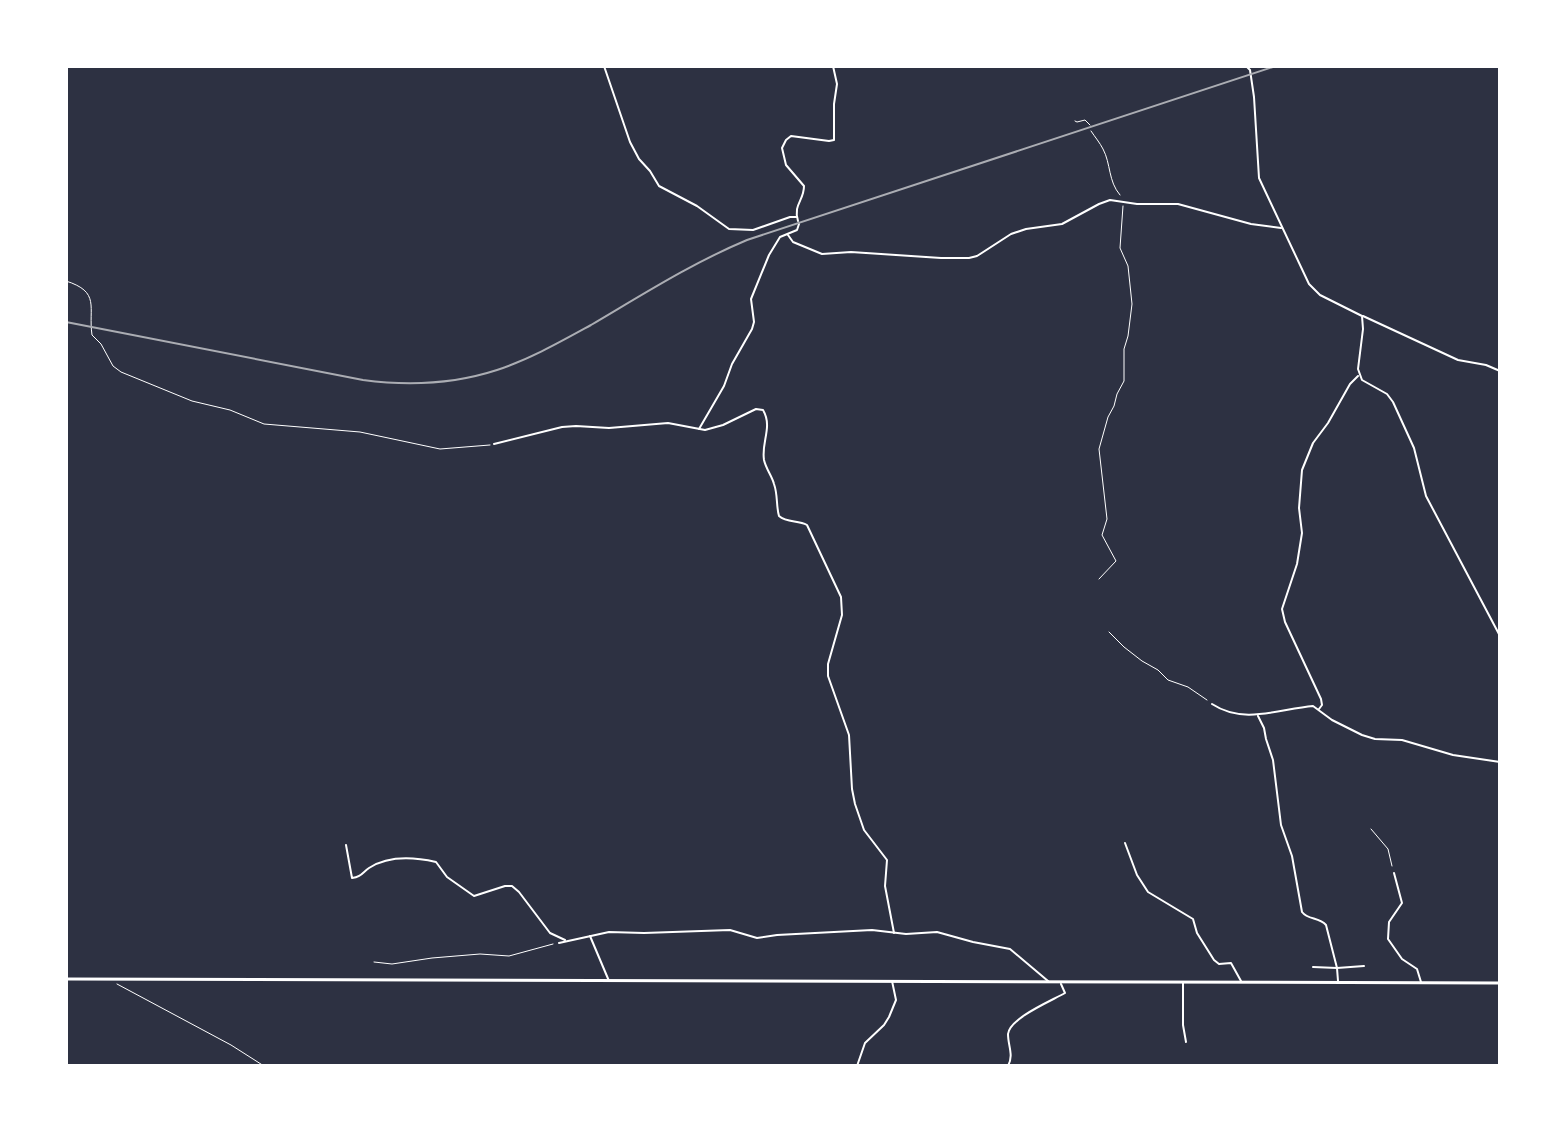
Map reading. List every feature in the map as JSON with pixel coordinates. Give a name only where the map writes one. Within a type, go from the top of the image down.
[{"type":"main road","points":[[67,977],[1500,983]]},
{"type":"street","points":[[604,66],[630,142],[659,186],[697,206],[731,230],[751,230],[790,217],[798,221]]},
{"type":"street","points":[[698,430],[752,329],[751,299],[769,255],[778,240],[799,229],[796,209],[804,186],[786,165],[782,148],[791,136],[829,141],[836,136],[834,104],[837,84],[833,66]]},
{"type":"street","points":[[1246,66],[1250,70],[1254,100],[1259,178],[1312,287],[1326,298],[1458,360],[1500,371]]},
{"type":"street","points":[[788,235],[793,242],[822,254],[851,252],[969,258],[1011,234],[1062,224],[1106,201],[1178,204],[1251,224],[1282,227]]},
{"type":"street","points":[[1362,316],[1359,375],[1364,382],[1387,394],[1393,402],[1414,448],[1426,496],[1500,636]]},
{"type":"street","points":[[1319,709],[1321,699],[1285,622],[1282,609],[1299,554],[1302,470],[1313,443],[1350,384],[1359,375]]},
{"type":"street","points":[[494,444],[576,426],[609,428],[668,423],[705,430],[756,409],[763,410],[768,426],[764,460],[775,485],[779,516],[807,525],[840,593],[842,615],[828,664],[829,681],[849,735],[852,789],[862,826],[887,860],[885,886],[894,933]]},
{"type":"street","points":[[1212,704],[1229,712],[1258,716],[1316,707],[1339,724],[1375,739],[1402,740],[1453,755],[1500,762]]},
{"type":"street","points":[[1258,716],[1273,760],[1281,825],[1292,856],[1302,912],[1326,925],[1338,983]]},
{"type":"street","points":[[1125,843],[1137,875],[1148,892],[1193,919],[1197,933],[1214,960],[1219,964],[1231,963],[1241,982]]},
{"type":"street","points":[[346,845],[352,878],[360,877],[381,862],[407,858],[436,862],[447,877],[474,896],[512,886],[550,933],[566,941]]},
{"type":"street","points":[[1394,873],[1402,903],[1389,922],[1388,939],[1402,959],[1417,969],[1422,983]]},
{"type":"street","points":[[559,943],[609,932],[730,930],[760,938],[833,931],[945,932],[1010,949],[1048,982]]},
{"type":"street","points":[[590,935],[609,981]]},
{"type":"street","points":[[1313,967],[1364,966]]},
{"type":"street","points":[[857,1066],[865,1043],[889,1017],[896,1000],[892,981]]},
{"type":"street","points":[[1008,1066],[1011,1058],[1010,1029],[1021,1017],[1065,993],[1061,982]]},
{"type":"street","points":[[1183,982],[1186,1042]]},
{"type":"path","points":[[1075,121],[1085,120],[1090,125]]},
{"type":"path","points":[[1091,131],[1105,151],[1112,185],[1124,202],[1120,248],[1127,261],[1132,300],[1124,349],[1124,381],[1108,417],[1099,449],[1107,519],[1102,535],[1116,561],[1099,579]]},
{"type":"path","points":[[66,281],[81,286],[89,297],[91,332],[115,368],[192,401],[230,410],[264,424],[369,433],[440,449],[494,444]]},
{"type":"path","points":[[1109,632],[1168,680],[1188,687],[1212,704]]},
{"type":"path","points":[[1371,829],[1388,849],[1394,873]]},
{"type":"path","points":[[374,962],[392,964],[480,954],[509,956],[559,943]]},
{"type":"path","points":[[114,979],[114,982],[264,1066]]},
{"type":"railway","points":[[66,322],[363,380],[414,383],[464,378],[497,370],[545,350],[687,269],[747,240],[1276,66]]}]
